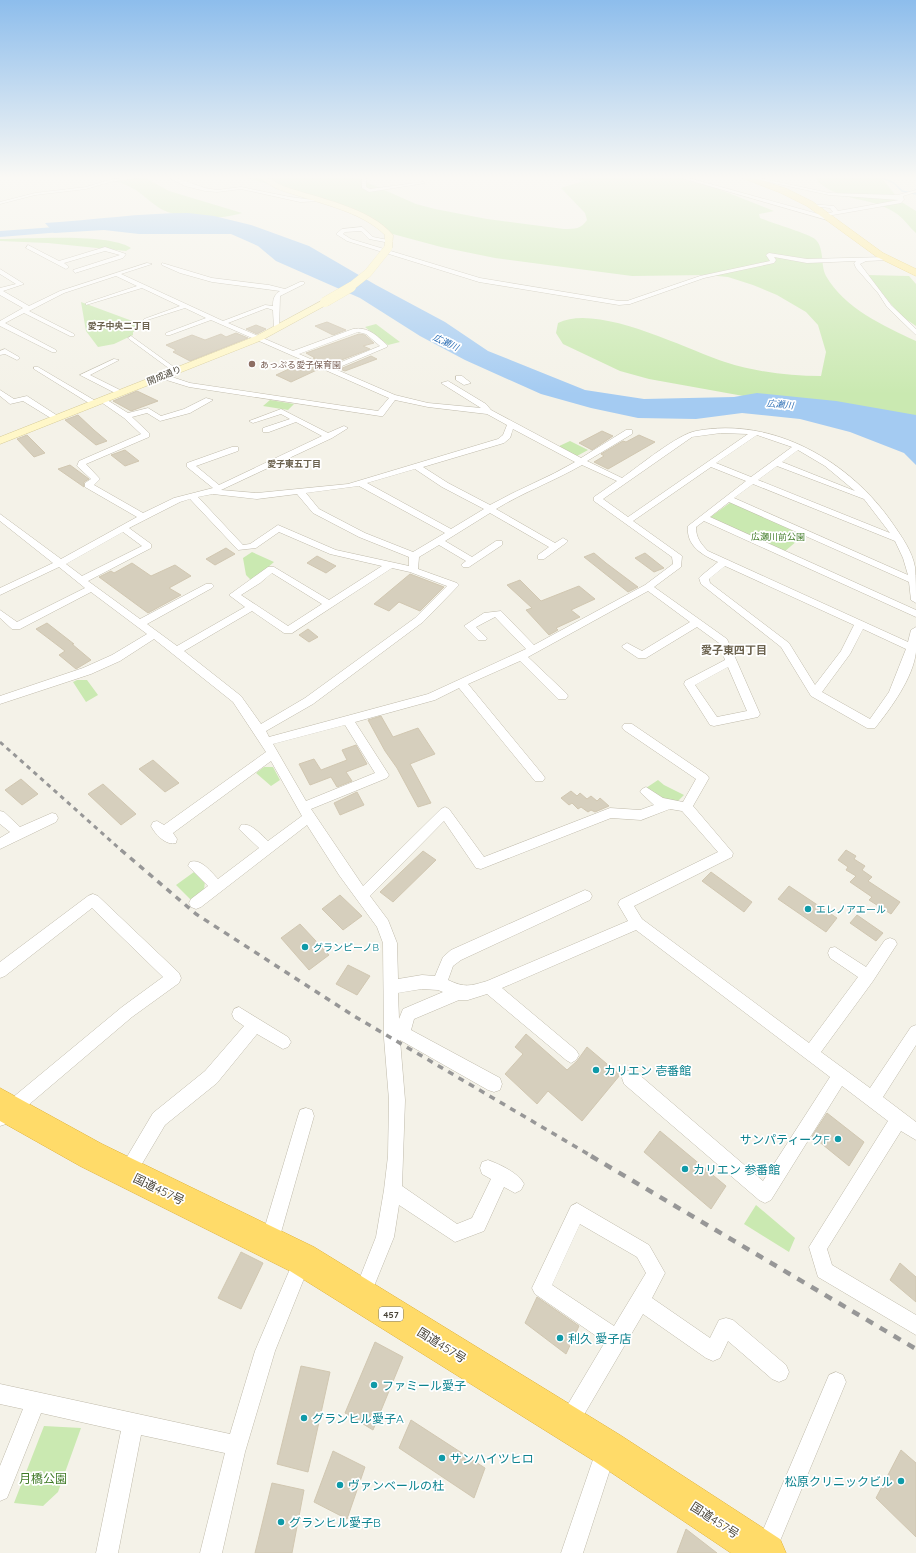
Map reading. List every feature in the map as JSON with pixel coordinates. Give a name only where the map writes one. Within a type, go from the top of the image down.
[{"type":"highway","name":"国道457号","points":[[3,1110],[302,1259],[607,1448],[765,1552]]},
{"type":"main road","points":[[874,249],[887,259],[916,273]]},
{"type":"street","points":[[33,249],[82,275]]},
{"type":"street","points":[[59,263],[103,249]]},
{"type":"street","points":[[75,271],[121,257],[123,254],[107,249]]},
{"type":"street","points":[[380,249],[479,280],[628,303],[702,277],[772,262],[773,260],[769,255],[807,261],[863,261],[887,259]]},
{"type":"street","name":"開成通り","points":[[0,441],[259,338],[343,292],[377,264],[386,249]]},
{"type":"street","points":[[111,260],[118,264]]},
{"type":"street","points":[[863,261],[857,264],[898,316],[916,333]]},
{"type":"street","points":[[0,323],[25,309],[92,280],[149,264]]},
{"type":"street","points":[[164,264],[193,276],[242,285],[277,288],[285,291]]},
{"type":"street","points":[[124,266],[131,270]]},
{"type":"street","points":[[0,271],[21,284],[1,294]]},
{"type":"street","points":[[116,274],[222,323],[393,397],[428,405],[466,408],[489,412]]},
{"type":"street","points":[[277,329],[275,309],[278,295],[302,283]]},
{"type":"street","points":[[88,304],[143,286]]},
{"type":"street","points":[[1,294],[72,335]]},
{"type":"street","points":[[146,320],[186,306]]},
{"type":"street","points":[[222,323],[267,306],[275,309]]},
{"type":"street","points":[[168,334],[211,318]]},
{"type":"street","points":[[0,323],[54,351]]},
{"type":"street","points":[[294,353],[337,336],[344,336],[359,330],[364,330],[385,346],[329,369]]},
{"type":"street","points":[[131,338],[176,371]]},
{"type":"street","points":[[0,353],[5,351],[16,358]]},
{"type":"street","points":[[77,378],[116,360]]},
{"type":"street","points":[[36,368],[66,382],[127,416],[146,435],[82,463],[80,466],[96,479],[88,485],[143,516]]},
{"type":"street","points":[[84,375],[119,394]]},
{"type":"street","points":[[163,376],[189,385],[380,414],[393,397]]},
{"type":"street","points":[[463,381],[447,384],[483,406],[489,412],[580,461],[623,481]]},
{"type":"street","points":[[0,392],[13,402],[24,398],[57,418]]},
{"type":"street","points":[[127,416],[148,410],[160,419],[187,411],[209,400]]},
{"type":"street","points":[[252,421],[281,411],[329,436]]},
{"type":"street","points":[[266,430],[296,418]]},
{"type":"street","points":[[235,449],[190,466],[215,489],[228,494],[257,496],[349,486],[360,483],[501,441],[507,436],[511,424]]},
{"type":"street","points":[[0,592],[61,563],[124,529],[143,516],[177,500],[215,489],[344,428]]},
{"type":"street","points":[[266,742],[431,697],[522,656],[648,587],[678,564],[677,556],[597,499],[692,434],[719,431],[755,433],[778,438],[817,457],[843,476],[868,500],[897,539],[907,557],[914,581],[916,600]]},
{"type":"street","points":[[414,556],[490,509],[517,494],[562,473],[629,432]]},
{"type":"street","points":[[627,521],[755,433]]},
{"type":"street","points":[[797,447],[754,481],[692,526],[692,536],[697,545],[705,553],[913,648]]},
{"type":"street","points":[[777,462],[868,500]]},
{"type":"street","points":[[711,464],[897,539]]},
{"type":"street","points":[[418,466],[445,485],[559,544],[541,557]]},
{"type":"street","points":[[360,483],[452,533]]},
{"type":"street","points":[[300,492],[316,511],[362,536],[414,556]]},
{"type":"street","points":[[192,496],[241,548],[253,546],[278,528],[333,552],[413,570],[454,585],[419,620],[309,701],[259,730]]},
{"type":"street","points":[[729,499],[914,581]]},
{"type":"street","points":[[0,517],[139,624],[178,651],[237,698],[259,730],[306,812],[362,896],[383,924],[390,943],[392,1038],[397,1100],[393,1190],[385,1237],[362,1296]]},
{"type":"street","points":[[704,517],[916,614]]},
{"type":"street","points":[[82,580],[148,546],[124,529]]},
{"type":"street","points":[[440,541],[469,563],[499,543]]},
{"type":"street","points":[[413,570],[414,556]]},
{"type":"street","points":[[724,562],[704,578],[706,584],[785,645],[816,693],[871,724],[884,711],[900,684],[913,648],[916,630]]},
{"type":"street","points":[[329,604],[271,569],[257,581],[234,595],[288,631],[390,565]]},
{"type":"street","points":[[139,624],[209,586]]},
{"type":"street","points":[[648,587],[723,641],[754,714],[714,722],[689,684],[730,660]]},
{"type":"street","points":[[0,613],[16,627],[92,588]]},
{"type":"street","points":[[178,651],[252,607]]},
{"type":"street","points":[[482,638],[469,626],[488,615],[497,613],[533,650]]},
{"type":"street","points":[[627,646],[642,656],[697,623]]},
{"type":"street","points":[[816,693],[846,652],[860,624]]},
{"type":"street","points":[[0,700],[87,671],[110,661],[154,635]]},
{"type":"street","points":[[522,656],[562,696]]},
{"type":"street","points":[[461,683],[539,778]]},
{"type":"street","points":[[196,903],[268,848],[306,812],[383,775],[347,719]]},
{"type":"street","points":[[628,727],[703,778],[686,807]]},
{"type":"street","points":[[164,832],[272,754]]},
{"type":"street","points":[[646,792],[660,802],[686,807],[727,853],[624,904],[637,923],[916,1132]]},
{"type":"street","points":[[362,896],[445,812],[480,864],[610,813],[641,816],[669,804]]},
{"type":"street","points":[[0,816],[19,833]]},
{"type":"street","points":[[0,844],[19,833],[52,818]]},
{"type":"street","points":[[245,829],[268,848]]},
{"type":"street","points":[[195,866],[218,887]]},
{"type":"street","points":[[439,983],[448,962],[456,955],[585,896]]},
{"type":"street","points":[[0,971],[94,900],[174,978],[127,1012],[3,1110]]},
{"type":"street","points":[[494,1084],[402,1033],[408,1014],[459,993],[468,993],[489,987],[637,923]]},
{"type":"street","points":[[811,1053],[890,944]]},
{"type":"street","points":[[835,953],[868,976]]},
{"type":"street","points":[[392,987],[422,982],[439,983],[459,993]]},
{"type":"street","points":[[489,987],[571,1055]]},
{"type":"street","points":[[239,1014],[283,1042]]},
{"type":"street","points":[[127,1173],[159,1119],[212,1077],[255,1024]]},
{"type":"street","points":[[872,1099],[916,1032]]},
{"type":"street","points":[[630,1078],[765,1194],[840,1075]]},
{"type":"street","points":[[269,1243],[306,1116]]},
{"type":"street","points":[[899,1119],[818,1247],[824,1271],[916,1326]]},
{"type":"street","points":[[393,1190],[455,1232],[478,1225],[501,1176]]},
{"type":"street","points":[[568,1424],[616,1339],[656,1273],[643,1251],[577,1212],[541,1288],[616,1339]]},
{"type":"street","points":[[211,1553],[237,1446],[266,1350],[302,1259]]},
{"type":"street","points":[[639,1300],[713,1351],[726,1327],[779,1372]]},
{"type":"street","points":[[765,1552],[836,1382]]},
{"type":"street","points":[[0,1394],[237,1446]]},
{"type":"street","points":[[0,1491],[36,1402]]},
{"type":"street","points":[[107,1553],[133,1423]]},
{"type":"street","points":[[572,1553],[607,1448]]},
{"type":"green space","points":[[111,249],[129,249],[126,251]]},
{"type":"green space","points":[[453,249],[820,249],[824,272],[843,298],[866,315],[916,341],[916,456],[849,426],[749,397],[649,379],[620,371],[563,344],[556,333],[558,323],[575,318],[595,319],[618,323],[642,330],[725,362],[773,373],[821,376],[826,352],[818,325],[806,312],[777,295],[728,277],[707,275],[632,276],[495,258]]},
{"type":"green space","points":[[867,275],[909,276],[916,284],[916,326],[900,315]]},
{"type":"green space","points":[[81,302],[135,322],[143,320],[147,322],[137,327],[139,330],[133,332],[133,335],[114,344],[98,347],[86,331]]},
{"type":"green space","points":[[376,324],[400,342],[388,345],[365,327]]},
{"type":"green space","points":[[270,400],[294,404],[288,410],[263,406]]},
{"type":"green space","points":[[570,441],[588,450],[577,456],[555,448]]},
{"type":"green space","name":"広瀬川前公園","points":[[731,502],[804,535],[784,552],[709,518]]},
{"type":"green space","points":[[252,552],[274,562],[252,581],[246,575],[243,558]]},
{"type":"green space","points":[[77,680],[87,680],[98,695],[86,702],[73,682]]},
{"type":"green space","points":[[264,767],[273,767],[280,780],[271,786],[256,773]]},
{"type":"green space","points":[[658,780],[664,785],[684,795],[676,803],[658,797],[646,788]]},
{"type":"green space","points":[[194,872],[205,881],[204,890],[192,901],[176,885]]},
{"type":"green space","points":[[756,1205],[795,1238],[789,1252],[744,1224]]},
{"type":"green space","name":"月橋公園","points":[[44,1426],[81,1428],[58,1492],[43,1506],[14,1503]]},
{"type":"water","name":"広瀬川","points":[[262,249],[315,249],[376,285],[445,322],[488,351],[585,390],[644,399],[734,397],[757,393],[836,401],[916,415],[916,465],[904,453],[850,432],[800,419],[742,413],[696,419],[638,418],[591,408],[541,394],[465,360],[420,336],[360,298],[276,261]]},
{"type":"building","points":[[327,322],[346,330],[333,335],[315,326]]},
{"type":"building","points":[[256,325],[266,329],[257,334],[246,329]]},
{"type":"building","points":[[236,333],[248,338],[190,361],[173,352],[176,350],[166,345],[192,335],[205,340],[221,334],[226,337]]},
{"type":"building","points":[[359,334],[365,335],[374,343],[363,346],[370,349],[331,364],[328,365],[306,353]]},
{"type":"building","points":[[371,356],[377,359],[345,371],[340,369]]},
{"type":"building","points":[[304,362],[319,369],[291,382],[276,375]]},
{"type":"building","points":[[137,391],[158,401],[131,411],[113,401]]},
{"type":"building","points":[[78,415],[107,441],[96,445],[65,420]]},
{"type":"building","points":[[602,431],[613,436],[592,450],[579,443]]},
{"type":"building","points":[[27,435],[45,453],[34,457],[17,439]]},
{"type":"building","points":[[639,435],[655,442],[608,469],[594,462],[604,456],[601,454],[623,441],[626,442]]},
{"type":"building","points":[[125,450],[139,461],[125,466],[111,455]]},
{"type":"building","points":[[70,465],[89,479],[84,482],[84,487],[58,469]]},
{"type":"building","points":[[226,548],[235,554],[215,565],[206,559]]},
{"type":"building","points":[[594,553],[638,587],[628,592],[584,557]]},
{"type":"building","points":[[645,553],[664,568],[654,572],[635,558]]},
{"type":"building","points":[[317,556],[336,566],[326,573],[307,563]]},
{"type":"building","points":[[132,563],[151,576],[175,565],[191,576],[169,588],[181,595],[148,613],[99,577],[111,571],[114,573]]},
{"type":"building","points":[[410,574],[444,587],[420,611],[399,602],[389,611],[374,604]]},
{"type":"building","points":[[520,580],[541,601],[579,586],[595,599],[571,610],[580,617],[556,628],[558,630],[549,635],[526,610],[532,608],[507,585]]},
{"type":"building","points":[[47,623],[74,644],[72,644],[91,660],[76,669],[59,655],[65,651],[36,629]]},
{"type":"building","points":[[308,629],[318,637],[309,642],[299,635]]},
{"type":"building","points":[[381,716],[393,737],[418,728],[435,754],[410,764],[431,803],[418,807],[397,768],[385,751],[368,720]]},
{"type":"building","points":[[356,745],[367,764],[346,772],[352,781],[337,787],[331,777],[310,785],[299,764],[314,759],[321,770],[347,760],[342,750]]},
{"type":"building","points":[[153,760],[179,783],[165,792],[139,769]]},
{"type":"building","points":[[21,779],[38,794],[22,805],[5,790]]},
{"type":"building","points":[[103,784],[136,814],[121,825],[88,794]]},
{"type":"building","points":[[571,791],[577,796],[580,793],[587,799],[591,796],[597,801],[600,798],[609,806],[595,812],[591,810],[588,812],[581,807],[578,809],[572,803],[569,805],[561,798]]},
{"type":"building","points":[[357,792],[364,805],[340,815],[334,803]]},
{"type":"building","points":[[846,850],[856,856],[854,859],[865,866],[862,870],[872,877],[868,881],[900,902],[891,914],[869,900],[872,897],[850,882],[856,876],[846,870],[848,867],[838,860]]},
{"type":"building","points":[[423,851],[436,860],[393,902],[380,892]]},
{"type":"building","points":[[711,872],[752,902],[744,912],[702,881]]},
{"type":"building","name":"エレノアエール","points":[[789,886],[837,918],[826,932],[778,899]]},
{"type":"building","points":[[340,895],[362,916],[343,930],[322,909]]},
{"type":"building","points":[[857,915],[883,933],[876,941],[850,923]]},
{"type":"building","name":"グランピーノB","points":[[300,924],[329,955],[309,970],[281,938]]},
{"type":"building","points":[[348,965],[370,976],[357,995],[336,984]]},
{"type":"building","points":[[526,1034],[567,1070],[577,1061],[587,1047],[620,1075],[582,1121],[548,1091],[537,1104],[505,1074],[523,1054],[515,1047]]},
{"type":"building","name":"サンパティークF","points":[[827,1113],[864,1142],[849,1166],[812,1136]]},
{"type":"building","name":"カリエン 参番館","points":[[660,1131],[726,1186],[711,1209],[644,1152]]},
{"type":"building","points":[[241,1252],[263,1263],[241,1309],[218,1298]]},
{"type":"building","points":[[900,1263],[916,1277],[916,1302],[890,1280]]},
{"type":"building","name":"利久 愛子店","points":[[537,1297],[579,1326],[566,1354],[525,1323]]},
{"type":"building","name":"ファミール愛子","points":[[375,1342],[403,1357],[373,1430],[345,1413]]},
{"type":"building","name":"グランヒル愛子A","points":[[301,1366],[330,1372],[308,1472],[277,1464]]},
{"type":"building","name":"サンハイツヒロ","points":[[411,1420],[485,1468],[474,1498],[399,1448]]},
{"type":"building","name":"松原クリニックビル","points":[[901,1450],[916,1463],[916,1537],[876,1498]]},
{"type":"building","name":"ヴァンベールの杜","points":[[333,1451],[365,1467],[347,1519],[314,1502]]},
{"type":"building","name":"グランヒル愛子B","points":[[272,1483],[304,1490],[292,1553],[255,1553]]},
{"type":"building","points":[[686,1529],[717,1553],[677,1553]]},
{"type":"railway","points":[[0,742],[122,851]]},
{"type":"railway","points":[[121,850],[196,914],[354,1016],[593,1157]]},
{"type":"railway","points":[[591,1156],[916,1349]]},
{"type":"place","name":"あっぷる愛子保育園","points":[[252,364]]},
{"type":"place","name":"エレノアエール","points":[[808,909]]},
{"type":"place","name":"グランピーノB","points":[[305,947]]},
{"type":"place","name":"カリエン 壱番館","points":[[596,1070]]},
{"type":"place","name":"サンパティークF","points":[[838,1139]]},
{"type":"place","name":"カリエン 参番館","points":[[685,1169]]},
{"type":"place","name":"利久 愛子店","points":[[560,1338]]},
{"type":"place","name":"ファミール愛子","points":[[374,1385]]},
{"type":"place","name":"グランヒル愛子A","points":[[304,1418]]},
{"type":"place","name":"サンハイツヒロ","points":[[442,1458]]},
{"type":"place","name":"松原クリニックビル","points":[[901,1481]]},
{"type":"place","name":"ヴァンベールの杜","points":[[340,1485]]},
{"type":"place","name":"グランヒル愛子B","points":[[281,1522]]},
{"type":"district","name":"愛子中央二丁目","points":[[119,325]]},
{"type":"district","name":"愛子東五丁目","points":[[294,463]]},
{"type":"district","name":"愛子東四丁目","points":[[734,650]]}]
